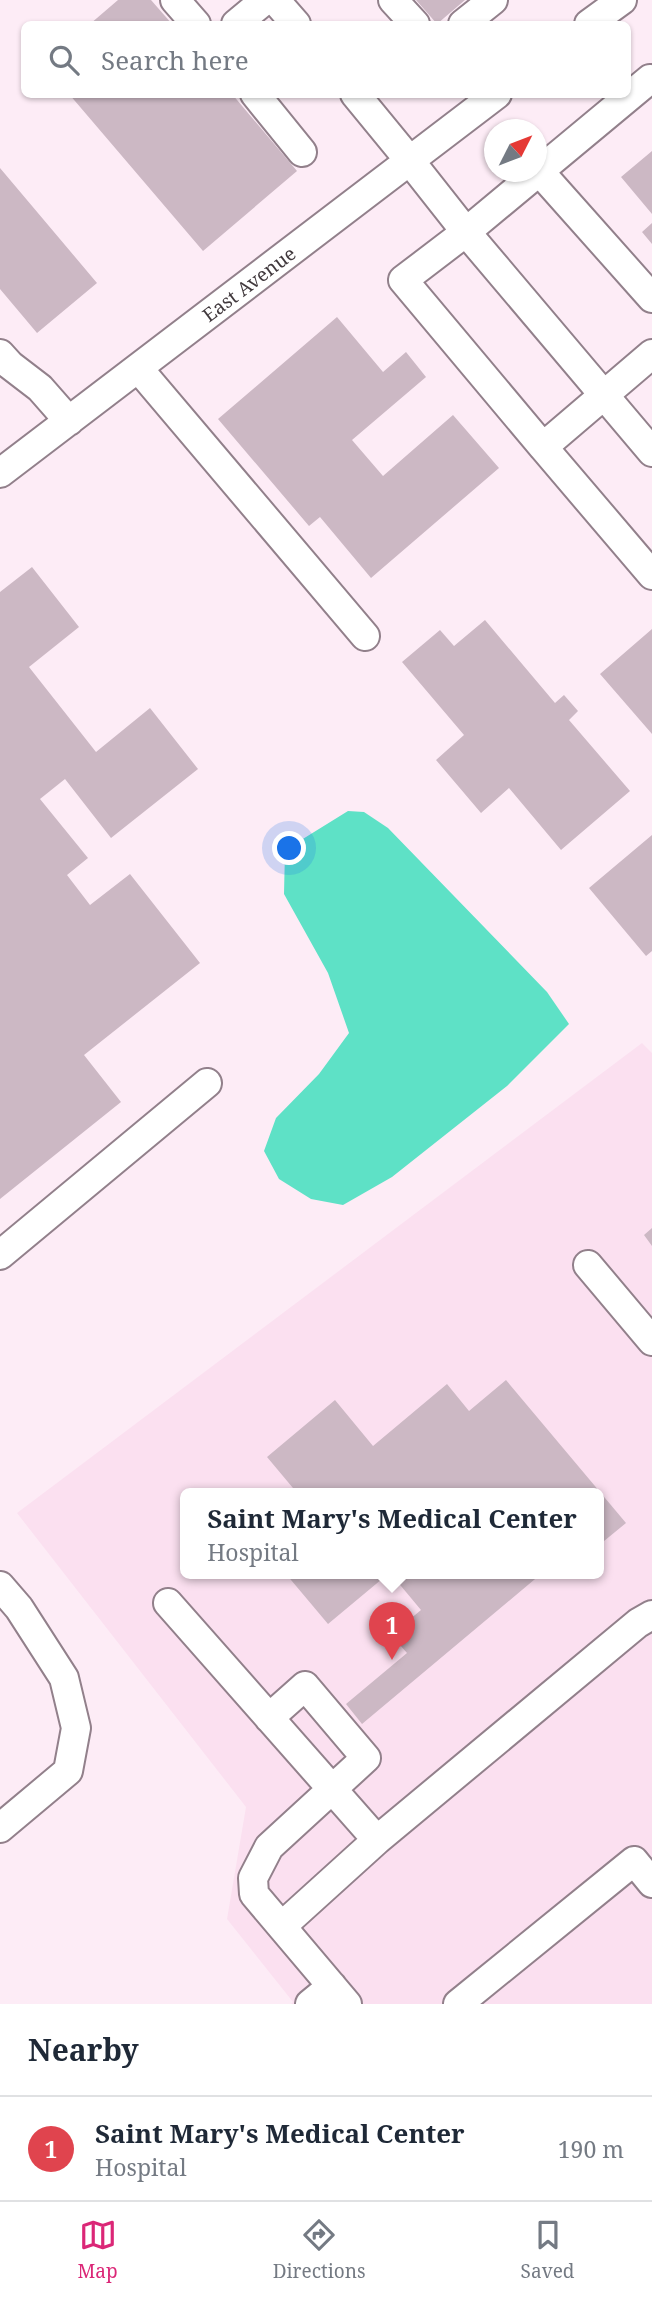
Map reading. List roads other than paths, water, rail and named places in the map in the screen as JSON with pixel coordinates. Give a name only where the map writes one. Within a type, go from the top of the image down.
[{"type":"street","points":[[175,0],[193,21]]},
{"type":"street","points":[[240,21],[265,0]]},
{"type":"street","points":[[275,0],[293,21]]},
{"type":"street","points":[[393,0],[412,21]]},
{"type":"street","points":[[467,21],[493,0]]},
{"type":"street","points":[[631,95],[650,79]]},
{"type":"street","points":[[258,98],[302,152]]},
{"type":"street","points":[[358,98],[466,232],[652,452]]},
{"type":"street","name":"East Avenue","points":[[0,473],[492,98]]},
{"type":"street","points":[[547,165],[627,98]]},
{"type":"street","points":[[547,181],[652,298]]},
{"type":"street","points":[[527,182],[403,280],[652,575]]},
{"type":"street","points":[[0,354],[40,388],[69,421]]},
{"type":"street","points":[[543,447],[652,354]]},
{"type":"street","points":[[138,368],[365,636]]},
{"type":"street","points":[[0,1255],[207,1083]]},
{"type":"street","points":[[588,1265],[652,1341]]},
{"type":"street","points":[[0,1586],[19,1608],[64,1678],[76,1728],[68,1771],[0,1828]]},
{"type":"street","points":[[168,1603],[377,1840]]},
{"type":"street","points":[[282,1926],[377,1840],[638,1623],[652,1615]]},
{"type":"street","points":[[269,1718],[305,1686],[366,1758],[269,1847],[253,1878],[254,1894],[340,1995],[310,2004]]},
{"type":"street","points":[[457,2004],[634,1861],[652,1883]]},
{"type":"place","name":"Saint Mary's Medical Center","points":[[392,1660]]}]
